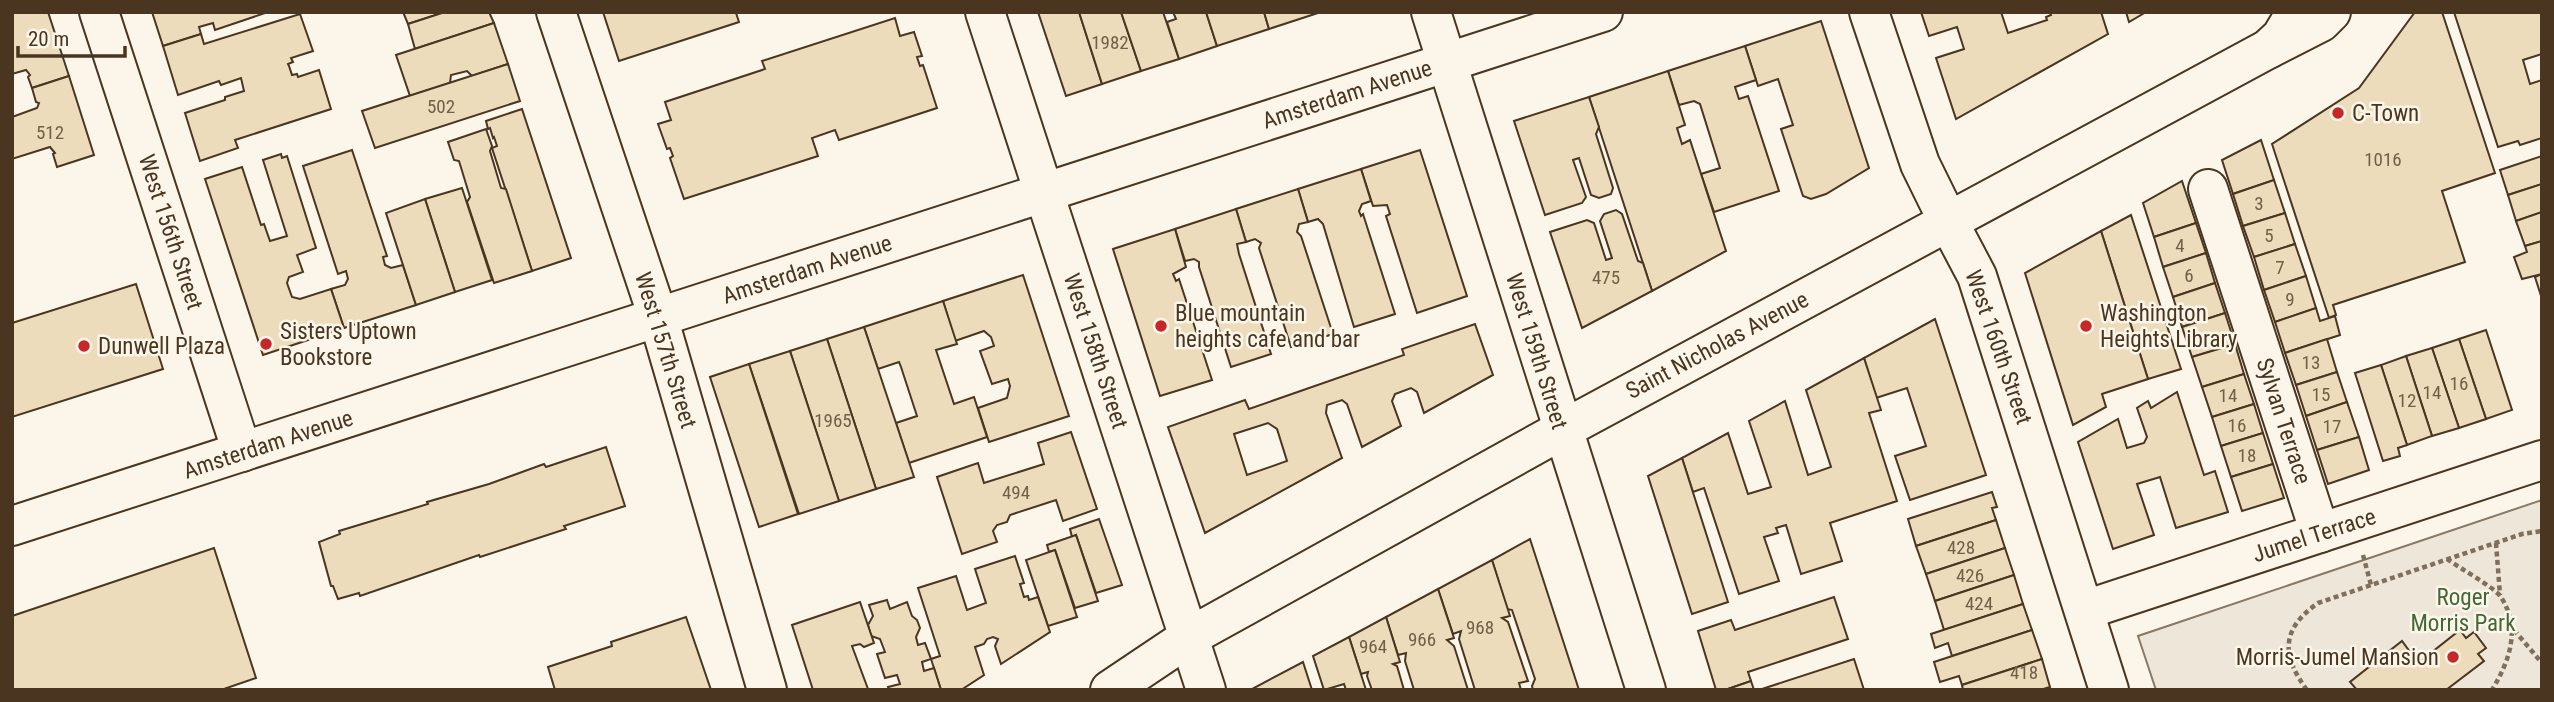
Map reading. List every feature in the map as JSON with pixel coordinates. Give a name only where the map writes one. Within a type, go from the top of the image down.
[{"type":"street","name":"West 156th Street","points":[[99,12],[242,452]]},
{"type":"street","name":"West 157th Street","points":[[556,12],[658,317],[768,690]]},
{"type":"street","name":"West 158th Street","points":[[985,12],[1206,690]]},
{"type":"street","name":"West 159th Street","points":[[1431,12],[1646,690]]},
{"type":"street","name":"Amsterdam Avenue","points":[[12,526],[1603,12]]},
{"type":"street","name":"West 160th Street","points":[[1869,12],[1920,164],[1978,276],[2109,690]]},
{"type":"street","points":[[2268,49],[2281,37],[2296,12]]},
{"type":"street","name":"Saint Nicholas Avenue","points":[[1110,690],[1189,637],[1562,430],[2321,22],[2331,12]]},
{"type":"street","name":"Sylvan Terrace","points":[[2208,189],[2320,533]]},
{"type":"street","name":"Jumel Terrace","points":[[2085,610],[2542,460]]},
{"type":"path","points":[[2307,690],[2288,658],[2288,637],[2304,613],[2318,603],[2446,559],[2542,531]]},
{"type":"path","points":[[2496,543],[2500,596],[2513,629],[2542,663]]},
{"type":"path","points":[[2446,559],[2500,596]]},
{"type":"path","points":[[2492,690],[2506,666],[2513,629]]},
{"type":"green space","name":"Roger Morris Park","points":[[2542,500],[2542,690],[2156,690],[2138,636]]},
{"type":"building","points":[[12,12],[48,12],[69,76],[32,88],[28,77],[30,75],[26,70],[12,74]]},
{"type":"building","points":[[152,12],[268,12],[215,30],[213,23],[199,27],[201,34],[163,46]]},
{"type":"building","points":[[403,12],[445,12],[408,24]]},
{"type":"building","points":[[445,12],[489,12],[494,23],[415,49],[408,24]]},
{"type":"building","points":[[603,12],[739,12],[736,13],[739,22],[619,61]]},
{"type":"building","points":[[1038,12],[1079,12],[1102,84],[1066,96]]},
{"type":"building","points":[[1079,12],[1121,12],[1141,71],[1102,84]]},
{"type":"building","points":[[1121,12],[1163,12],[1179,59],[1141,71]]},
{"type":"building","points":[[1173,12],[1206,12],[1217,46],[1179,59],[1167,22],[1176,19]]},
{"type":"building","points":[[1206,12],[1264,12],[1269,29],[1217,46]]},
{"type":"building","points":[[1264,12],[1321,12],[1269,29]]},
{"type":"building","points":[[1921,12],[2001,12],[2008,33],[2047,20],[2050,12],[2101,12],[2108,34],[1956,119],[1936,58],[1964,49],[1957,27],[1929,36]]},
{"type":"building","points":[[2126,12],[2146,12],[2129,22]]},
{"type":"building","points":[[2415,12],[2442,12],[2495,173],[2442,191],[2465,262],[2333,305],[2336,315],[2329,318],[2272,144],[2359,88]]},
{"type":"building","points":[[2454,12],[2542,12],[2542,54],[2523,60],[2530,84],[2542,80],[2542,138],[2520,145],[2518,141],[2498,147]]},
{"type":"building","points":[[300,14],[313,51],[291,58],[293,62],[288,64],[292,75],[297,74],[298,77],[319,70],[331,109],[235,140],[238,148],[200,161],[185,113],[244,91],[241,78],[221,85],[219,81],[178,95],[163,46],[201,34],[204,44]]},
{"type":"building","points":[[895,18],[900,36],[914,32],[922,56],[917,57],[920,66],[923,65],[937,108],[839,140],[835,130],[812,138],[818,156],[684,199],[670,158],[673,156],[670,148],[667,149],[658,124],[671,120],[665,102],[765,69],[762,61]]},
{"type":"building","points":[[1821,21],[1869,168],[1826,194],[1811,199],[1803,196],[1781,129],[1793,125],[1778,79],[1758,86],[1745,46]]},
{"type":"building","points":[[494,23],[508,64],[472,76],[467,71],[451,75],[450,83],[410,96],[396,55]]},
{"type":"building","points":[[1745,46],[1756,80],[1735,87],[1739,99],[1748,96],[1779,191],[1714,212],[1701,174],[1720,168],[1700,104],[1694,101],[1679,105],[1668,71]]},
{"type":"building","points":[[508,64],[520,101],[375,148],[362,111]]},
{"type":"building","points":[[1668,71],[1685,125],[1677,128],[1682,144],[1690,140],[1726,251],[1652,291],[1589,97]]},
{"type":"building","points":[[69,76],[94,155],[57,167],[53,154],[55,153],[50,147],[12,159],[12,117],[37,108],[39,103],[36,102],[32,88]]},
{"type":"building","points":[[1589,97],[1599,127],[1596,134],[1613,188],[1611,194],[1599,198],[1591,195],[1579,158],[1573,160],[1586,197],[1582,203],[1545,215],[1514,121]]},
{"type":"building","points":[[522,109],[571,258],[532,271],[492,148],[497,146],[486,121]]},
{"type":"building","points":[[486,129],[501,188],[506,189],[532,271],[494,283],[467,202],[470,197],[459,161],[454,160],[448,142]]},
{"type":"building","points":[[2261,140],[2274,180],[2233,194],[2222,160]]},
{"type":"building","points":[[352,150],[387,256],[383,257],[385,265],[391,268],[403,265],[416,305],[344,328],[331,289],[345,285],[348,279],[346,271],[338,274],[303,166]]},
{"type":"building","points":[[1420,150],[1467,296],[1417,313],[1386,216],[1390,214],[1387,205],[1373,206],[1361,169]]},
{"type":"building","points":[[281,154],[282,158],[287,156],[316,248],[297,255],[303,272],[289,277],[287,283],[292,297],[300,299],[331,289],[344,328],[263,355],[205,179],[242,167],[261,225],[264,224],[270,241],[287,236],[263,160]]},
{"type":"building","points":[[2542,156],[2542,184],[2508,195],[2500,170]]},
{"type":"building","points":[[1361,169],[1371,201],[1362,204],[1359,211],[1361,216],[1363,214],[1395,314],[1354,327],[1323,224],[1318,219],[1308,222],[1298,189]]},
{"type":"building","points":[[2274,180],[2285,213],[2243,226],[2233,194]]},
{"type":"building","points":[[2182,181],[2196,223],[2154,237],[2143,203]]},
{"type":"building","points":[[2542,184],[2542,212],[2516,221],[2508,195]]},
{"type":"building","points":[[462,188],[492,280],[455,292],[425,199]]},
{"type":"building","points":[[1298,189],[1308,222],[1299,224],[1297,232],[1301,236],[1333,334],[1291,347],[1259,248],[1261,243],[1255,239],[1246,242],[1236,209]]},
{"type":"building","points":[[425,199],[455,292],[416,305],[386,213]]},
{"type":"building","points":[[1236,209],[1246,242],[1237,244],[1239,254],[1271,354],[1231,367],[1199,262],[1194,259],[1185,261],[1175,229]]},
{"type":"building","points":[[1616,210],[1622,214],[1638,261],[1643,263],[1652,291],[1582,328],[1550,232],[1587,220],[1594,223],[1606,260],[1612,258],[1600,221],[1604,214]]},
{"type":"building","points":[[2542,212],[2542,241],[2525,246],[2516,221]]},
{"type":"building","points":[[2285,213],[2295,244],[2254,257],[2243,226]]},
{"type":"building","points":[[2131,215],[2181,369],[2148,379],[2101,231]]},
{"type":"building","points":[[2196,223],[2206,253],[2163,267],[2154,237]]},
{"type":"building","points":[[1175,229],[1186,267],[1173,274],[1176,281],[1179,279],[1212,380],[1160,396],[1113,249]]},
{"type":"building","name":"Washington Heights Library","points":[[2101,231],[2148,379],[2102,394],[2106,407],[2073,425],[2025,273]]},
{"type":"building","points":[[2542,241],[2542,274],[2522,279],[2514,257],[2527,252],[2525,246]]},
{"type":"building","points":[[2295,244],[2306,276],[2264,290],[2254,257]]},
{"type":"building","points":[[2206,253],[2215,283],[2173,297],[2163,267]]},
{"type":"building","points":[[2542,274],[2542,299],[2535,277]]},
{"type":"building","points":[[1023,275],[1069,416],[989,442],[978,408],[1007,398],[1010,386],[1008,379],[992,384],[980,351],[994,346],[991,337],[984,331],[955,341],[943,301]]},
{"type":"building","points":[[2306,276],[2316,308],[2275,322],[2264,290]]},
{"type":"building","points":[[2215,283],[2225,313],[2182,327],[2173,297]]},
{"type":"building","name":"Dunwell Plaza","points":[[136,284],[163,369],[12,417],[12,323]]},
{"type":"building","points":[[943,301],[957,344],[936,350],[954,404],[974,397],[987,437],[909,463],[896,423],[917,416],[901,367],[899,362],[878,369],[864,327]]},
{"type":"building","points":[[2316,308],[2320,321],[2335,316],[2340,335],[2285,353],[2275,322]]},
{"type":"building","points":[[2225,313],[2235,344],[2192,357],[2182,327]]},
{"type":"building","points":[[1935,319],[1986,475],[1910,500],[1895,456],[1926,446],[1907,388],[1876,398],[1864,358]]},
{"type":"building","points":[[1475,324],[1493,375],[1424,413],[1417,392],[1411,388],[1395,394],[1392,401],[1401,426],[1362,447],[1347,404],[1342,400],[1327,405],[1326,413],[1342,458],[1205,533],[1168,427],[1245,400],[1249,409],[1404,355],[1402,349]],"holes":[[[1268,423],[1277,429],[1287,461],[1247,475],[1234,434]]]},
{"type":"building","points":[[864,327],[914,477],[876,489],[827,339]]},
{"type":"building","points":[[2486,330],[2512,410],[2486,419],[2459,339]]},
{"type":"building","points":[[827,339],[876,489],[839,501],[790,351]]},
{"type":"building","points":[[2327,339],[2337,372],[2296,385],[2285,353]]},
{"type":"building","points":[[2459,339],[2486,419],[2459,428],[2432,348]]},
{"type":"building","points":[[2235,344],[2244,374],[2202,387],[2192,357]]},
{"type":"building","points":[[2432,348],[2459,428],[2432,436],[2406,356]]},
{"type":"building","points":[[790,351],[839,501],[799,514],[749,364]]},
{"type":"building","points":[[2406,356],[2432,436],[2407,445],[2381,365]]},
{"type":"building","points":[[1864,358],[1881,410],[1869,413],[1897,501],[1830,523],[1842,561],[1801,574],[1786,525],[1776,528],[1778,533],[1764,537],[1779,581],[1739,594],[1704,488],[1693,492],[1682,458],[1728,433],[1748,494],[1771,487],[1749,421],[1785,401],[1808,475],[1831,467],[1806,390]]},
{"type":"building","points":[[749,364],[798,514],[759,527],[710,377]]},
{"type":"building","points":[[2381,365],[2407,445],[2398,448],[2400,456],[2383,461],[2355,373]]},
{"type":"building","points":[[2337,372],[2347,402],[2306,416],[2296,385]]},
{"type":"building","points":[[2244,374],[2254,404],[2212,417],[2202,387]]},
{"type":"building","points":[[2177,392],[2204,475],[2215,471],[2228,512],[2176,528],[2160,477],[2137,484],[2154,535],[2113,549],[2078,442],[2118,419],[2127,448],[2144,443],[2147,437],[2137,408],[2148,401],[2151,408]]},
{"type":"building","points":[[2347,402],[2359,437],[2317,450],[2306,416]]},
{"type":"building","points":[[2254,404],[2263,433],[2221,446],[2212,417]]},
{"type":"building","points":[[1071,432],[1097,509],[1063,521],[1056,500],[1010,515],[1007,522],[997,525],[993,531],[997,542],[962,554],[937,477],[978,463],[984,483],[1044,464],[1038,443]]},
{"type":"building","points":[[2263,433],[2273,464],[2231,477],[2221,446]]},
{"type":"building","points":[[2359,437],[2369,470],[2328,484],[2317,450]]},
{"type":"building","points":[[606,447],[625,506],[564,526],[566,529],[480,557],[479,555],[360,596],[359,593],[338,599],[331,586],[319,542],[340,534],[339,531],[544,464],[546,467]]},
{"type":"building","points":[[1682,458],[1728,602],[1692,614],[1648,476]]},
{"type":"building","points":[[2273,464],[2284,498],[2242,511],[2231,477]]},
{"type":"building","points":[[1992,492],[1997,507],[1992,508],[1996,520],[1916,546],[1908,519]]},
{"type":"building","points":[[1099,519],[1122,585],[1096,593],[1076,535],[1072,537],[1070,529]]},
{"type":"building","points":[[1996,520],[2005,548],[1926,574],[1916,546]]},
{"type":"building","points":[[1076,535],[1098,601],[1075,608],[1055,550],[1049,552],[1047,545]]},
{"type":"building","points":[[1530,539],[1579,690],[1533,690],[1535,679],[1512,610],[1507,609],[1492,560]]},
{"type":"building","points":[[214,548],[256,678],[221,690],[12,690],[12,616]]},
{"type":"building","points":[[2005,548],[2014,575],[1935,601],[1926,574]]},
{"type":"building","points":[[1055,550],[1077,617],[1048,626],[1026,560]]},
{"type":"building","points":[[1015,556],[1024,583],[1020,584],[1024,597],[1028,596],[1029,600],[1038,597],[1050,632],[1001,664],[995,646],[998,639],[987,639],[984,644],[975,647],[984,675],[961,690],[941,690],[931,659],[940,656],[918,588],[956,576],[967,610],[986,603],[975,569]]},
{"type":"building","points":[[1492,560],[1510,616],[1502,618],[1508,622],[1528,681],[1519,683],[1521,690],[1475,690],[1459,639],[1461,631],[1453,634],[1438,589]]},
{"type":"building","points":[[2014,575],[2023,604],[1944,630],[1935,601]]},
{"type":"building","points":[[1438,589],[1454,638],[1447,640],[1454,646],[1468,690],[1414,690],[1405,661],[1406,653],[1398,655],[1386,617]]},
{"type":"building","points":[[1834,597],[1848,639],[1748,672],[1751,681],[1725,690],[1716,690],[1698,631],[1731,620],[1735,630]]},
{"type":"building","points":[[887,600],[890,609],[907,602],[920,628],[916,637],[918,645],[925,643],[931,659],[922,662],[924,671],[934,668],[941,690],[889,690],[888,687],[900,684],[897,675],[885,678],[877,654],[885,652],[880,639],[871,636],[868,625],[873,616],[869,605]]},
{"type":"building","points":[[860,602],[874,643],[864,647],[860,644],[852,646],[868,689],[813,690],[792,625]]},
{"type":"building","points":[[2023,604],[2032,630],[1952,656],[1948,643],[1935,648],[1931,634]]},
{"type":"building","points":[[686,617],[711,690],[555,690],[548,667]]},
{"type":"building","points":[[1386,617],[1400,662],[1393,664],[1397,666],[1404,690],[1372,690],[1368,672],[1361,674],[1349,637]]},
{"type":"building","points":[[2032,630],[2042,659],[1962,685],[1959,676],[1940,682],[1934,662]]},
{"type":"building","name":"Morris-Jumel Mansion","points":[[2460,630],[2466,638],[2474,632],[2486,648],[2478,654],[2484,661],[2446,690],[2357,690],[2350,682],[2402,641],[2418,663]]},
{"type":"building","points":[[1349,637],[1366,690],[1346,690],[1344,684],[1324,690],[1313,656]]},
{"type":"building","points":[[1854,659],[1864,690],[1759,690]]},
{"type":"building","points":[[2042,659],[2050,687],[2040,690],[1963,690],[1962,685]]},
{"type":"building","points":[[1303,662],[1312,690],[1252,689]]},
{"type":"building","points":[[1751,681],[1754,690],[1725,690]]},
{"type":"place","name":"C-Town","points":[[2338,113]]},
{"type":"place","name":"Blue mountain heights cafe and bar","points":[[1161,326]]},
{"type":"place","name":"Washington Heights Library","points":[[2086,326]]},
{"type":"place","name":"Sisters Uptown Bookstore","points":[[266,344]]},
{"type":"place","name":"Dunwell Plaza","points":[[84,346]]},
{"type":"place","name":"Morris-Jumel Mansion","points":[[2453,657]]}]
